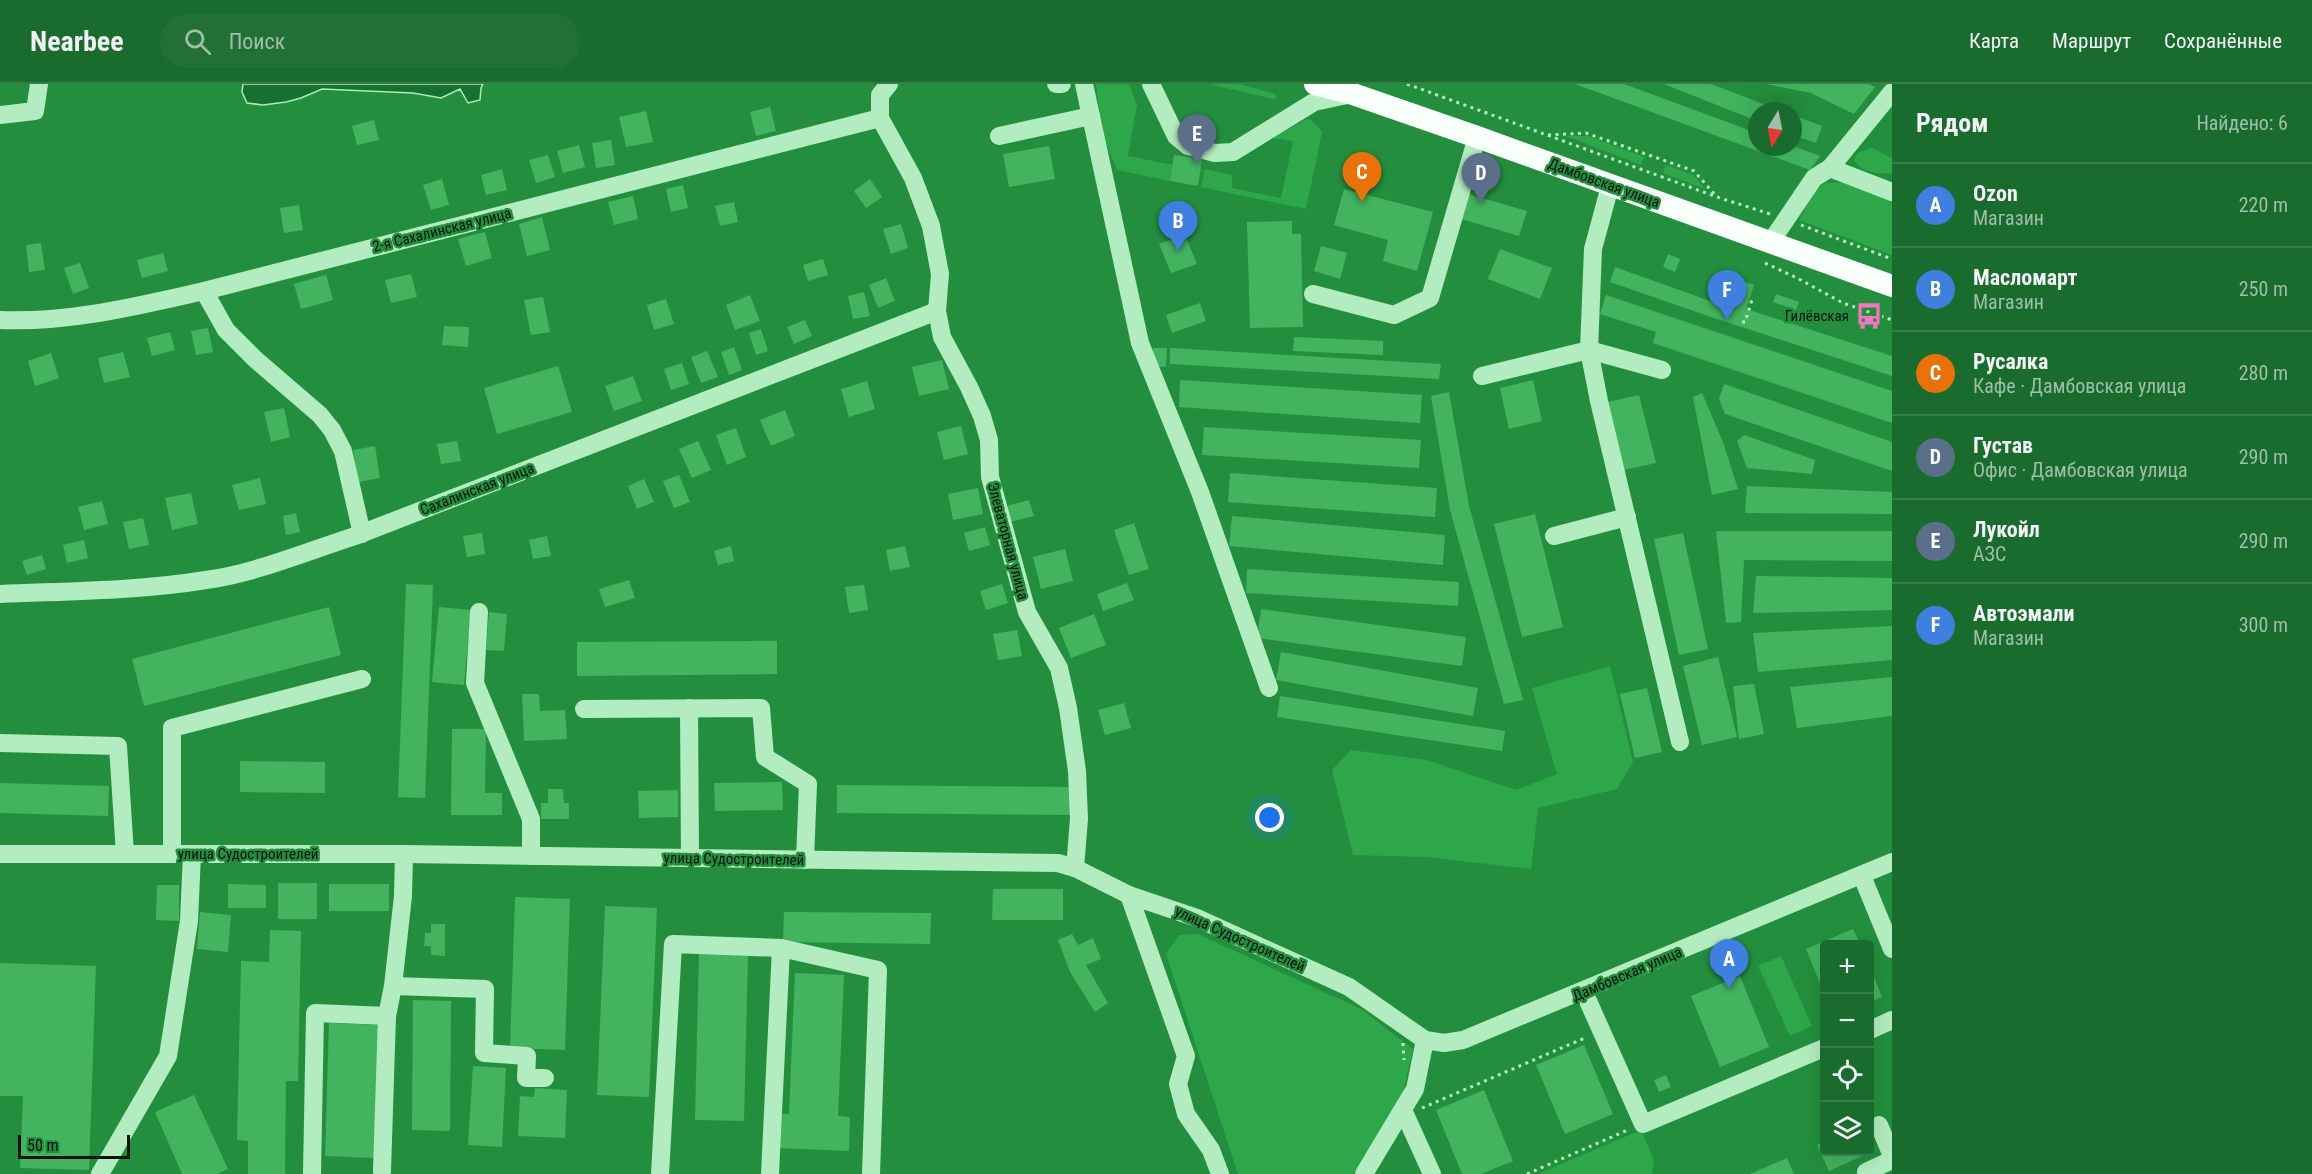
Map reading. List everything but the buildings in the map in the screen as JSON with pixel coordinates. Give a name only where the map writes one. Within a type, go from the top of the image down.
[{"type":"main road","name":"Дамбовская улица","points":[[1315,84],[1355,89],[1610,186],[1767,253],[1892,286]]},
{"type":"street","points":[[0,115],[35,111],[39,84]]},
{"type":"street","points":[[880,118],[880,95],[889,84]]},
{"type":"street","points":[[1056,84],[1062,84]]},
{"type":"street","points":[[1084,84],[1140,343],[1200,492],[1269,688]]},
{"type":"street","points":[[1150,84],[1176,136],[1188,146],[1215,153],[1233,152],[1314,102],[1355,89]]},
{"type":"street","points":[[1767,253],[1814,178],[1830,168],[1892,92]]},
{"type":"street","points":[[999,136],[1091,116]]},
{"type":"street","name":"2-я Сахалинская улица","points":[[0,320],[22,321],[73,317],[126,309],[880,118]]},
{"type":"street","name":"Элеваторная улица","points":[[880,118],[913,178],[931,226],[940,274],[937,311],[942,337],[969,387],[989,440],[990,477],[1027,612],[1059,668],[1068,708],[1077,771],[1079,819],[1075,868]]},
{"type":"street","points":[[1313,294],[1394,315],[1430,298],[1477,136]]},
{"type":"street","points":[[1830,168],[1892,192]]},
{"type":"street","points":[[1610,186],[1593,249],[1589,350],[1680,742]]},
{"type":"street","points":[[204,291],[226,330],[255,359],[320,415],[332,430],[343,450],[362,534]]},
{"type":"street","name":"Сахалинская улица","points":[[0,594],[144,587],[207,580],[266,566],[362,534],[937,311]]},
{"type":"street","points":[[1482,376],[1589,350],[1662,370]]},
{"type":"street","points":[[1554,536],[1627,517]]},
{"type":"street","points":[[479,612],[475,683],[531,819],[531,856]]},
{"type":"street","points":[[172,854],[172,728],[362,679]]},
{"type":"street","points":[[689,708],[690,858]]},
{"type":"street","points":[[584,709],[762,708],[765,757],[808,784],[806,860]]},
{"type":"street","points":[[0,743],[118,747],[125,854]]},
{"type":"street","name":"улица Судостроителей","points":[[0,854],[404,854],[1058,863],[1075,868],[1129,895],[1197,918],[1348,987],[1425,1040]]},
{"type":"street","points":[[100,1174],[168,1056],[189,921],[192,854]]},
{"type":"street","points":[[382,1171],[387,1016],[393,986],[403,896],[404,854]]},
{"type":"street","name":"Дамбовская улица","points":[[1425,1040],[1444,1043],[1462,1040],[1584,992],[1892,862]]},
{"type":"street","points":[[1862,876],[1892,949]]},
{"type":"street","points":[[1129,895],[1186,1056],[1178,1084],[1186,1114],[1211,1150],[1220,1174]]},
{"type":"street","points":[[660,1174],[673,944],[782,948],[878,970],[871,1174]]},
{"type":"street","points":[[770,1174],[782,948]]},
{"type":"street","points":[[393,986],[484,989],[484,1053],[527,1056],[526,1078],[545,1078]]},
{"type":"street","points":[[1584,992],[1643,1124],[1820,1050]]},
{"type":"street","points":[[312,1174],[315,1013],[387,1016]]},
{"type":"street","points":[[1874,1027],[1892,1020]]},
{"type":"street","points":[[1364,1174],[1411,1109],[1425,1040]]},
{"type":"street","points":[[1411,1109],[1432,1174]]},
{"type":"street","points":[[1865,1174],[1892,1158],[1879,1125]]},
{"type":"path","points":[[1407,84],[1774,216]]},
{"type":"path","points":[[1546,135],[1586,133],[1694,171],[1717,197]]},
{"type":"path","points":[[1798,224],[1892,259]]},
{"type":"path","points":[[1767,253],[1797,278],[1843,303],[1892,320]]},
{"type":"path","points":[[1742,321],[1745,322],[1752,300]]},
{"type":"path","points":[[1411,1109],[1603,1031]]},
{"type":"path","points":[[1527,1174],[1643,1124]]},
{"type":"shaded area","points":[[243,84],[483,84],[480,100],[468,103],[460,89],[441,98],[413,93],[322,89],[301,98],[263,105],[247,103],[242,92]]},
{"type":"shaded area","points":[[1096,84],[1129,84],[1137,105],[1128,156],[1173,165],[1170,181],[1117,170],[1102,134]]},
{"type":"shaded area","points":[[1209,84],[1240,84],[1275,94],[1277,98],[1274,99]]},
{"type":"shaded area","points":[[1309,118],[1322,132],[1306,209],[1201,187],[1205,169],[1232,175],[1232,188],[1281,198],[1293,141],[1272,138]]},
{"type":"shaded area","points":[[1566,136],[1588,136],[1644,157],[1641,165]]},
{"type":"shaded area","points":[[1872,148],[1892,158],[1892,173],[1871,172],[1857,164],[1854,160],[1857,153]]},
{"type":"shaded area","points":[[1666,165],[1693,175],[1705,189],[1663,173]]},
{"type":"shaded area","points":[[1846,182],[1892,200],[1892,255],[1799,220],[1815,190],[1825,183]]},
{"type":"shaded area","points":[[1610,666],[1633,762],[1617,789],[1538,808],[1531,869],[1427,857],[1353,855],[1332,770],[1351,750],[1427,760],[1516,790],[1557,774],[1532,688]]},
{"type":"shaded area","points":[[1198,934],[1361,1009],[1413,1049],[1403,1093],[1353,1174],[1238,1174],[1166,954],[1179,935]]},
{"type":"shaded area","points":[[1781,956],[1812,1026],[1790,1036],[1758,966]]},
{"type":"shaded area","points":[[1641,1130],[1654,1160],[1652,1174],[1538,1174]]},
{"type":"place","name":"Лукойл","points":[[1197,164]]},
{"type":"place","name":"Русалка","points":[[1362,202]]},
{"type":"place","name":"Густав","points":[[1481,203]]},
{"type":"place","name":"Масломарт","points":[[1178,251]]},
{"type":"place","name":"Гилёвская","points":[[1869,316]]},
{"type":"place","name":"Автоэмали","points":[[1727,320]]},
{"type":"place","name":"Ozon","points":[[1729,989]]}]
